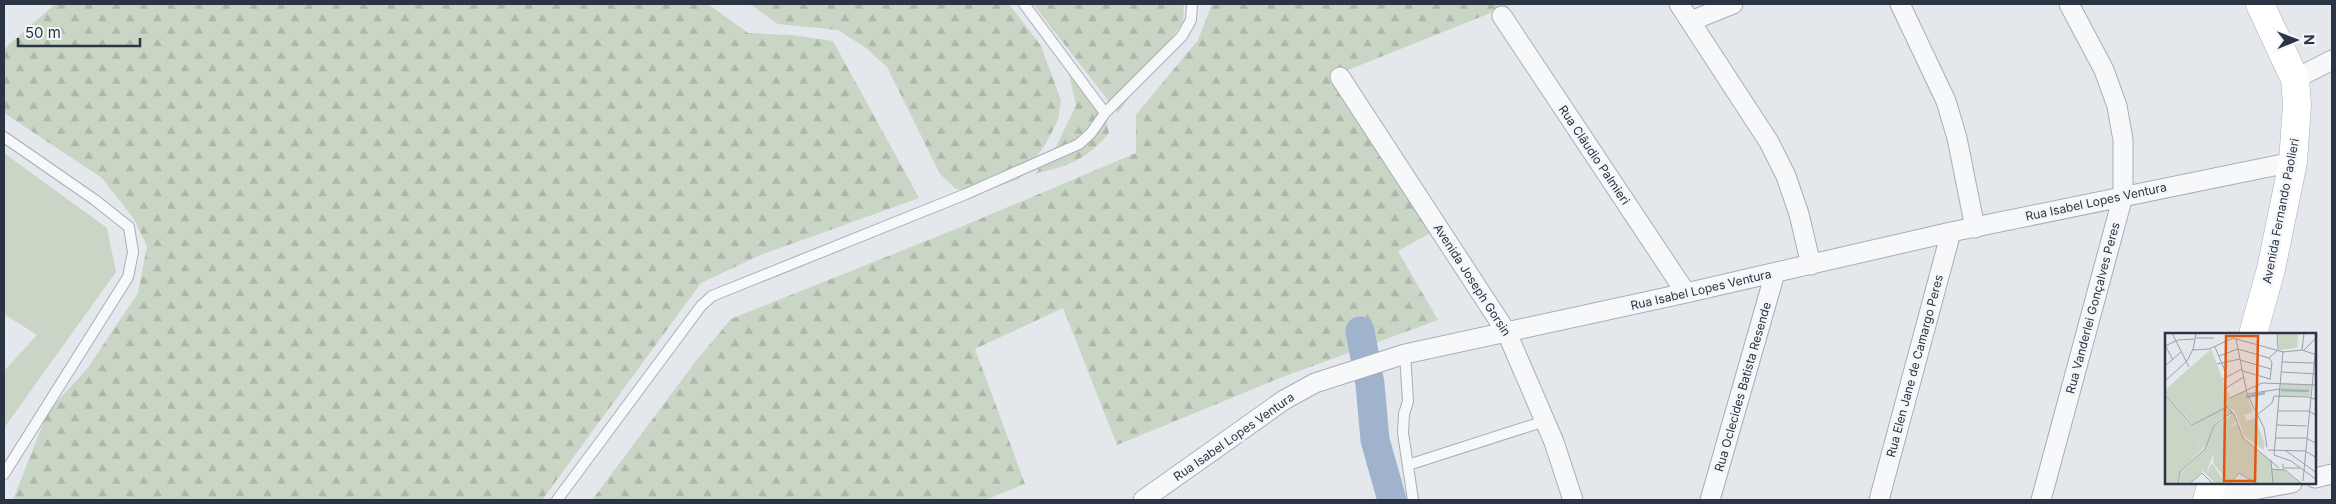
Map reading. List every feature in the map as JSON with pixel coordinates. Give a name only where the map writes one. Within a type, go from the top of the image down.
[{"type":"main road","name":"Avenida Fernando Paolieri","points":[[2253,333],[2271,268],[2293,162],[2297,104],[2295,79],[2260,4]]},
{"type":"street","points":[[1679,4],[1769,142],[1786,176],[1799,214],[1811,265]]},
{"type":"street","points":[[1690,21],[1733,4]]},
{"type":"street","points":[[1900,4],[1946,101],[1957,138],[1975,228]]},
{"type":"street","name":"Rua Vanderlei Gonçalves Peres","points":[[2041,500],[2123,196],[2123,140],[2117,106],[2104,70],[2069,4]]},
{"type":"street","name":"Rua Clãudio Palmieri","points":[[1502,16],[1686,293]]},
{"type":"street","points":[[2295,79],[2332,60]]},
{"type":"street","name":"Avenida Joseph Gorsin","points":[[1340,77],[1507,333],[1564,468],[1573,500]]},
{"type":"street","name":"Rua Isabel Lopes Ventura","points":[[1143,500],[1284,400],[1315,383],[1396,357],[1811,265],[1950,232],[2293,162]]},
{"type":"street","name":"Rua Elen Jane de Camargo Peres","points":[[1879,500],[1950,232]]},
{"type":"street","name":"Rua Oclecides Batista Resende","points":[[1710,500],[1775,273]]},
{"type":"street","points":[[2316,478],[2332,474]]},
{"type":"street","points":[[2209,494],[2284,484]]},
{"type":"lane","points":[[1024,4],[1105,113]]},
{"type":"lane","points":[[557,500],[701,306],[712,296],[966,194],[1079,144],[1091,133],[1105,113],[1182,36],[1191,20],[1192,4]]},
{"type":"lane","points":[[4,137],[95,200],[129,227],[133,252],[128,277],[4,474]]},
{"type":"lane","points":[[1396,357],[1408,401],[1404,414],[1403,433],[1413,500]]},
{"type":"lane","points":[[1408,465],[1545,421]]},
{"type":"green space","points":[[55,4],[708,4],[748,33],[792,35],[833,41],[919,198],[758,256],[701,283],[542,500],[13,500],[48,411],[87,369],[138,293],[147,246],[134,219],[102,178],[4,113],[4,49]]},
{"type":"green space","points":[[750,4],[1009,4],[1041,46],[1061,100],[1058,120],[1045,145],[1019,179],[985,191],[967,192],[955,188],[940,174],[887,67],[866,48],[838,30],[778,24]]},
{"type":"green space","points":[[1033,4],[1184,4],[1183,22],[1118,113]]},
{"type":"green space","points":[[1212,4],[1513,4],[1338,74],[1432,232],[1398,251],[1438,320],[1280,378],[1117,445],[1063,308],[975,349],[1025,484],[985,500],[592,500],[696,361],[731,319],[956,229],[1136,153],[1136,115],[1198,40]]},
{"type":"green space","points":[[1067,65],[1105,115],[1109,133],[1093,150],[1076,161],[1035,174],[1057,145],[1076,105]]},
{"type":"green space","points":[[4,153],[107,228],[116,272],[4,428],[4,371],[37,335],[4,314]]},
{"type":"waterway","points":[[1360,331],[1370,384],[1375,440],[1392,500]]}]
